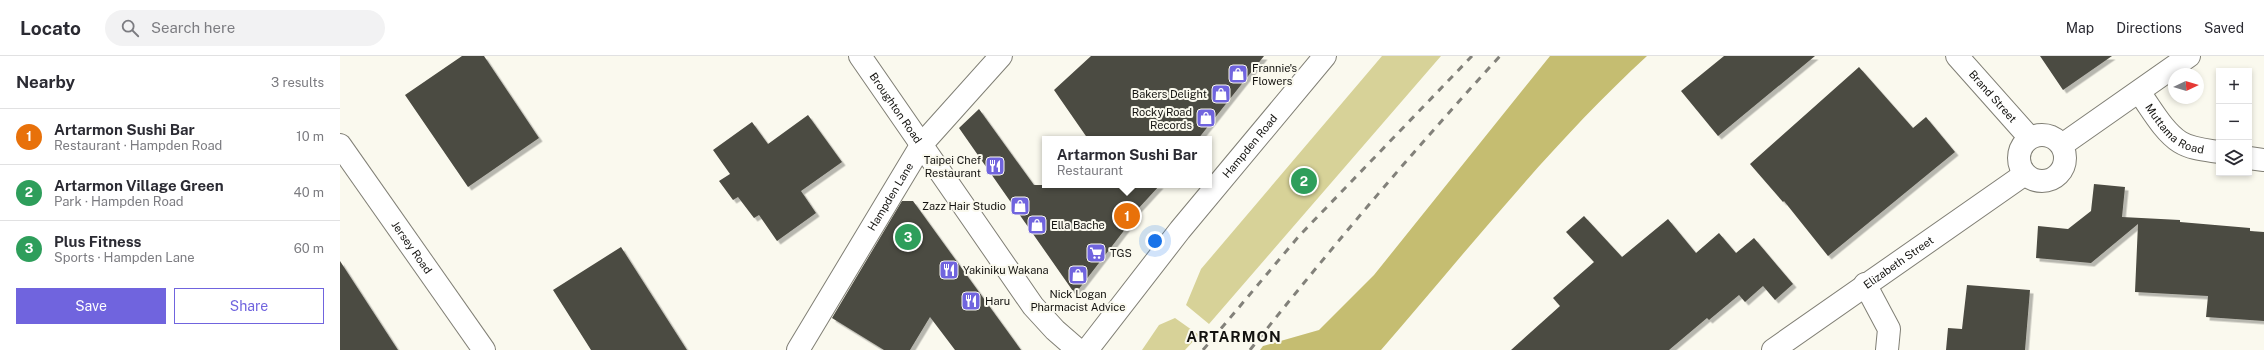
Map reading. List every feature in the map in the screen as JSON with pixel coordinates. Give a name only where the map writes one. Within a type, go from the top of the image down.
[{"type":"street","name":"Broughton Road","points":[[860,56],[1033,306],[1055,330],[1078,350]]},
{"type":"street","name":"Hampden Lane","points":[[798,350],[922,144],[1001,56]]},
{"type":"street","name":"Hampden Road","points":[[1087,350],[1180,230],[1325,56]]},
{"type":"street","name":"Brand Street","points":[[1957,56],[2029,137]]},
{"type":"street","points":[[2062,145],[2189,56]]},
{"type":"street","name":"Muttama Road","points":[[2139,92],[2166,129],[2180,142],[2192,147],[2216,151]]},
{"type":"street","points":[[2036,135],[2051,136],[2062,145],[2066,160],[2059,174],[2046,181],[2038,181],[2025,174],[2019,162],[2019,155],[2021,148],[2029,137],[2036,135]]},
{"type":"street","name":"Jersey Road","points":[[340,145],[484,350]]},
{"type":"street","points":[[2252,158],[2264,160]]},
{"type":"street","name":"Elizabeth Street","points":[[1773,350],[1865,284],[2025,174]]},
{"type":"street","points":[[1865,284],[1889,328],[1887,350]]},
{"type":"shaded area","points":[[1382,56],[1441,56],[1209,324],[1186,305],[1201,269]]},
{"type":"shaded area","points":[[1550,56],[1647,56],[1611,90],[1543,162],[1381,350],[1260,350],[1263,346],[1319,330],[1374,275]]},
{"type":"shaded area","points":[[1175,318],[1199,335],[1185,350],[1142,350],[1159,325]]},
{"type":"building","points":[[462,56],[484,56],[539,138],[468,187],[405,95]]},
{"type":"building","points":[[1091,56],[1264,56],[1200,136],[1086,136],[1054,90]]},
{"type":"building","points":[[1724,56],[1815,56],[1718,136],[1681,91]]},
{"type":"building","points":[[2040,56],[2112,56],[2063,90]]},
{"type":"building","points":[[1859,67],[1913,128],[1926,117],[1955,152],[1828,256],[1784,201],[1783,202],[1750,164]]},
{"type":"building","points":[[979,109],[1034,185],[1042,185],[1042,188],[1157,188],[1137,210],[1126,228],[1075,294],[959,128]]},
{"type":"building","points":[[808,115],[842,162],[801,191],[816,213],[777,241],[759,215],[754,218],[738,197],[733,200],[719,181],[730,174],[713,150],[752,122],[768,144]]},
{"type":"building","points":[[2094,184],[2125,187],[2122,217],[2180,220],[2180,222],[2250,228],[2250,231],[2264,232],[2264,321],[2206,317],[2208,296],[2135,292],[2138,224],[2091,263],[2036,258],[2038,226],[2068,229],[2091,211]]},
{"type":"building","points":[[902,201],[913,201],[1021,350],[955,350],[930,317],[910,350],[884,350],[832,318]]},
{"type":"building","points":[[1584,216],[1622,257],[1668,219],[1696,253],[1719,233],[1736,253],[1754,238],[1793,284],[1775,300],[1763,286],[1745,302],[1739,295],[1709,320],[1707,318],[1669,350],[1511,350],[1560,306],[1553,298],[1594,262],[1566,232]]},
{"type":"building","points":[[621,247],[687,350],[591,350],[553,290]]},
{"type":"building","points":[[340,261],[398,350],[340,350]]},
{"type":"building","points":[[1967,285],[2030,290],[2025,350],[1946,350],[1948,328],[1962,329]]},
{"type":"railway","points":[[1203,350],[1299,236],[1472,56]]},
{"type":"railway","points":[[1250,350],[1372,201],[1500,56]]},
{"type":"place","name":"Frannie's Flowers","points":[[1238,74]]},
{"type":"place","name":"Bakers Delight","points":[[1221,94]]},
{"type":"place","name":"Rocky Road Records","points":[[1206,118]]},
{"type":"place","name":"Taipei Chef Restaurant","points":[[995,166]]},
{"type":"place","name":"Artarmon Village Green","points":[[1304,181]]},
{"type":"place","name":"Zazz Hair Studio","points":[[1020,206]]},
{"type":"place","name":"Artarmon Sushi Bar","points":[[1127,216]]},
{"type":"place","name":"Ella Bache","points":[[1037,225]]},
{"type":"place","name":"Plus Fitness","points":[[908,237]]},
{"type":"place","name":"TGS","points":[[1096,253]]},
{"type":"place","name":"Yakiniku Wakana","points":[[949,270]]},
{"type":"place","name":"Nick Logan Pharmacist Advice","points":[[1078,275]]},
{"type":"place","name":"Haru","points":[[971,301]]},
{"type":"district","name":"ARTARMON","points":[[1234,337]]}]
